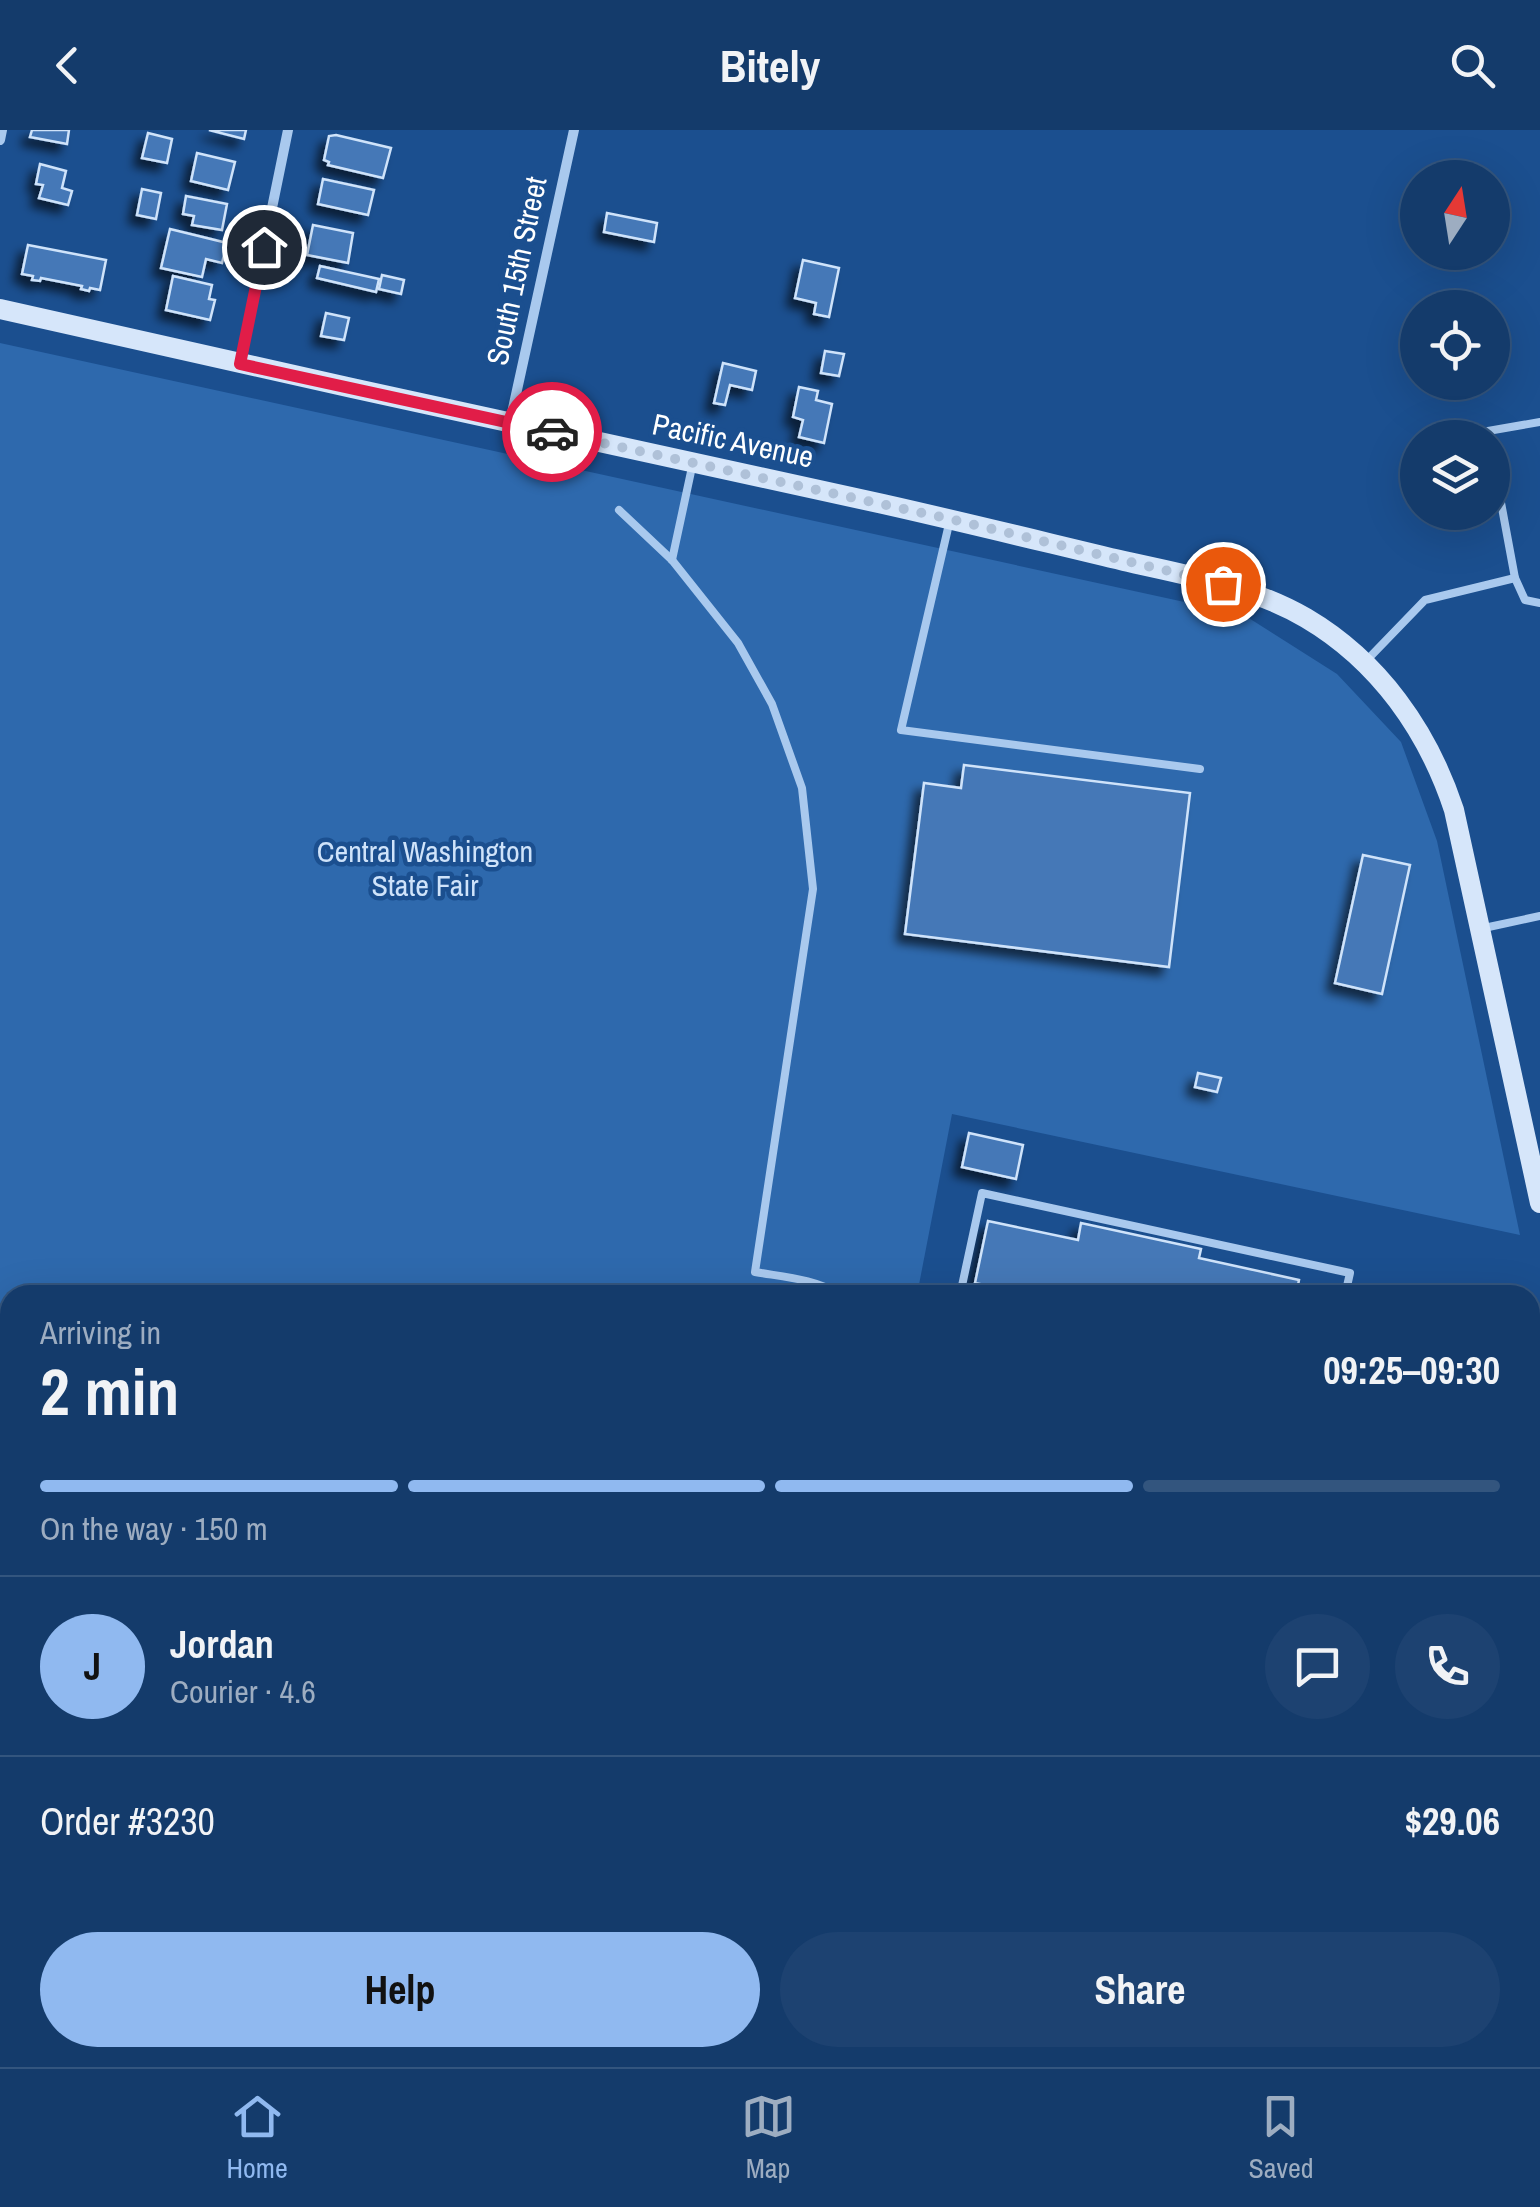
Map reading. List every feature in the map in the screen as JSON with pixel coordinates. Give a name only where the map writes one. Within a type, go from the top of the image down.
[{"type":"street","points":[[0,140],[2,130]]},
{"type":"street","points":[[240,364],[288,130]]},
{"type":"street","name":"South 15th Street","points":[[510,423],[574,130]]},
{"type":"street","name":"Pacific Avenue","points":[[0,309],[950,519],[1254,594],[1309,620],[1368,667],[1418,726],[1444,780],[1540,1203]]},
{"type":"lane","points":[[1510,427],[1540,422]]},
{"type":"lane","points":[[672,560],[692,463]]},
{"type":"lane","points":[[618,510],[672,560],[738,643],[772,704],[802,788],[813,889],[756,1272],[819,1285]]},
{"type":"lane","points":[[950,519],[901,730],[1200,768]]},
{"type":"lane","points":[[1506,530],[1515,578],[1525,600],[1540,603]]},
{"type":"lane","points":[[1368,667],[1425,600],[1515,578]]},
{"type":"lane","points":[[1480,929],[1540,916]]},
{"type":"lane","points":[[962,1285],[982,1194],[1350,1273],[1347,1285]]},
{"type":"green space","name":"Central Washington State Fair","points":[[0,343],[1244,615],[1337,674],[1401,742],[1437,841],[1520,1235],[952,1114],[919,1285],[0,1285]]},
{"type":"building","points":[[32,130],[69,130],[67,144],[30,137]]},
{"type":"building","points":[[209,130],[246,130],[244,139]]},
{"type":"building","points":[[148,133],[172,139],[167,163],[142,158]]},
{"type":"building","points":[[329,136],[391,148],[383,178],[328,165],[324,160]]},
{"type":"building","points":[[197,153],[235,162],[228,190],[191,181]]},
{"type":"building","points":[[40,164],[66,171],[62,188],[72,191],[68,205],[39,198],[43,185],[36,184]]},
{"type":"building","points":[[323,179],[374,190],[368,215],[318,204]]},
{"type":"building","points":[[142,189],[161,193],[156,219],[137,215]]},
{"type":"building","points":[[186,196],[227,204],[222,230],[192,225],[194,216],[183,214]]},
{"type":"building","points":[[607,213],[657,223],[654,242],[604,232]]},
{"type":"building","points":[[313,225],[353,233],[348,263],[307,255]]},
{"type":"building","points":[[170,229],[227,243],[222,263],[206,259],[202,277],[161,268]]},
{"type":"building","points":[[28,245],[106,260],[100,290],[89,291],[41,278],[32,280],[33,276],[22,274]]},
{"type":"building","points":[[803,260],[839,268],[829,317],[814,314],[816,303],[795,298]]},
{"type":"building","points":[[320,266],[379,279],[376,292],[317,278]]},
{"type":"building","points":[[382,275],[404,280],[401,294],[379,289]]},
{"type":"building","points":[[173,276],[212,285],[209,299],[215,300],[210,320],[166,310]]},
{"type":"building","points":[[326,313],[349,318],[344,340],[321,336]]},
{"type":"building","points":[[825,351],[844,354],[839,376],[821,373]]},
{"type":"building","points":[[723,363],[756,371],[752,390],[730,385],[725,405],[714,403]]},
{"type":"building","points":[[799,387],[818,391],[816,400],[832,404],[824,443],[799,437],[803,420],[793,417]]},
{"type":"building","points":[[964,765],[1190,793],[1169,967],[905,934],[924,783],[961,788]]},
{"type":"building","points":[[1363,855],[1410,865],[1382,994],[1335,983]]},
{"type":"building","points":[[1198,1073],[1221,1078],[1217,1092],[1195,1087]]},
{"type":"building","points":[[969,1133],[1023,1145],[1016,1179],[962,1167]]},
{"type":"building","points":[[988,1221],[1078,1240],[1081,1223],[1201,1249],[1199,1258],[1299,1280],[1298,1285],[975,1283]]},
{"type":"way so far","points":[[552,432],[950,519],[1223,584]]},
{"type":"route","points":[[264,247],[240,364],[552,432]]}]
